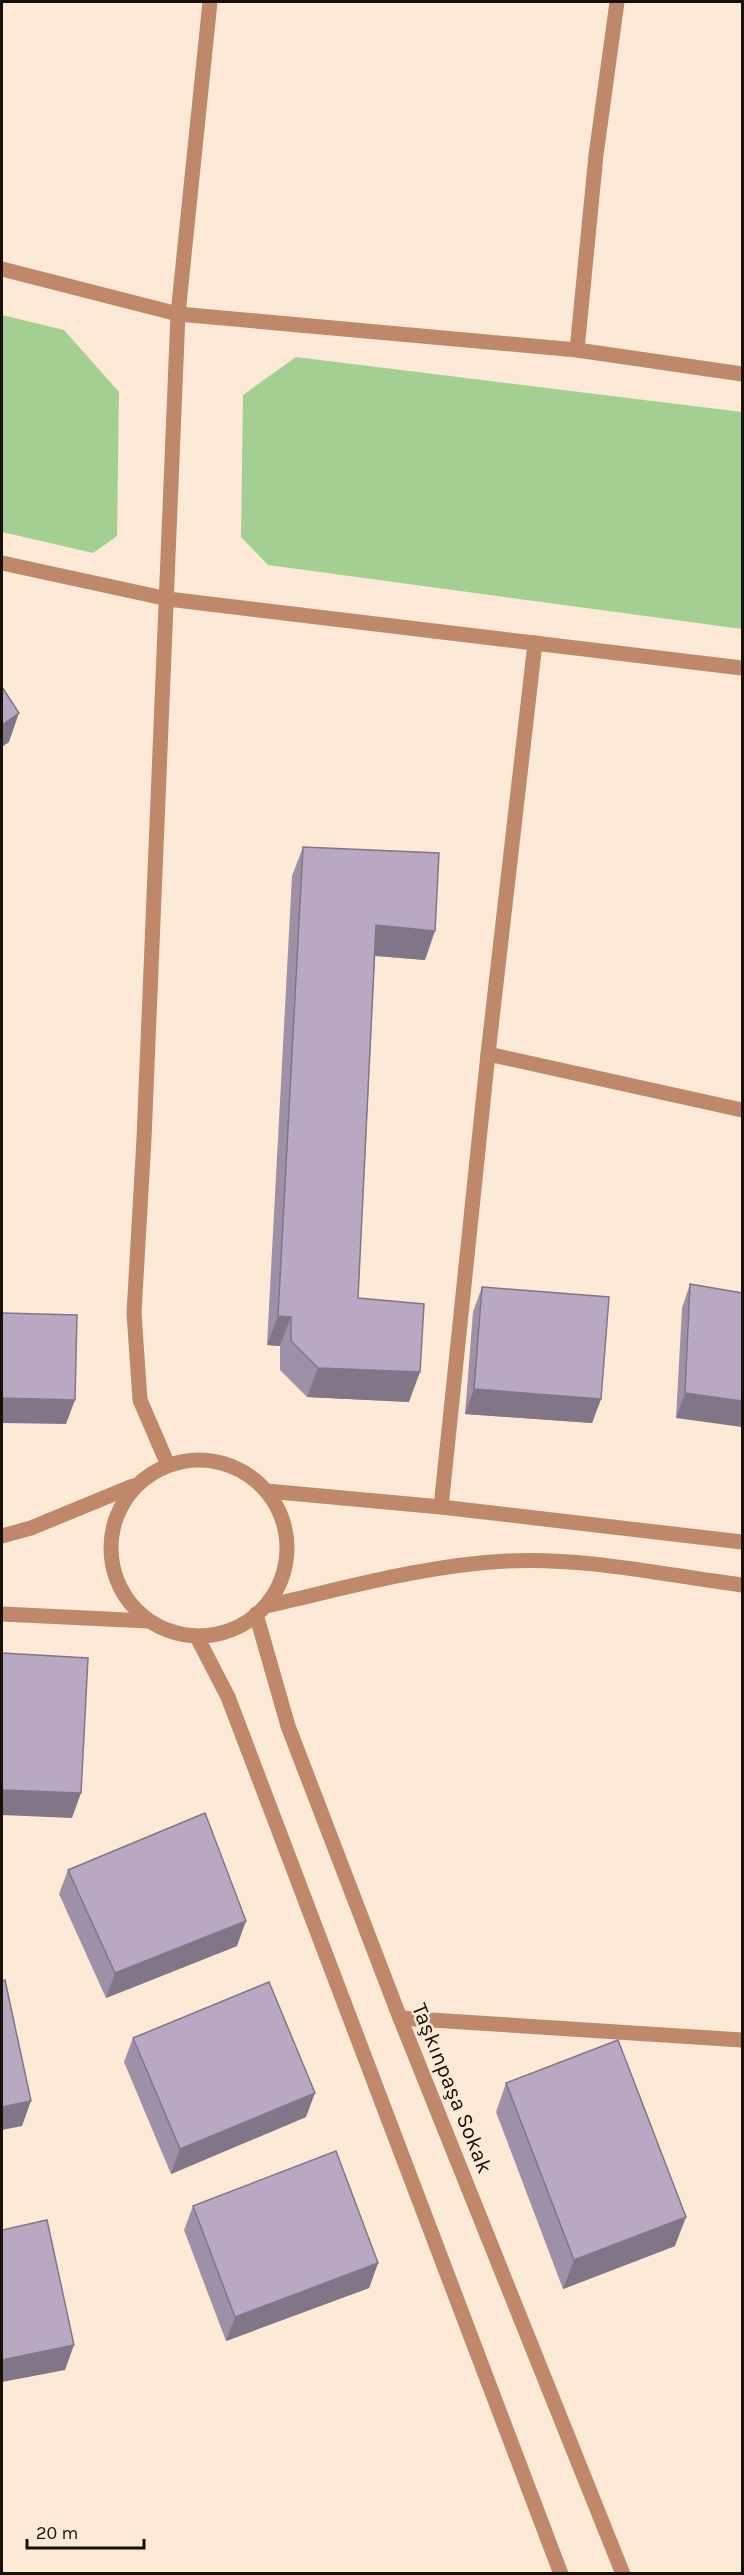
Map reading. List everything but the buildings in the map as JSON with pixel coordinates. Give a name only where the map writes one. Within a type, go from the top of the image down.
[{"type":"street","points":[[168,1465],[140,1400],[134,1313],[145,1127],[178,314],[210,2]]},
{"type":"street","points":[[577,351],[596,155],[617,2]]},
{"type":"street","points":[[2,269],[178,314],[577,351],[742,374]]},
{"type":"street","points":[[2,563],[168,599],[742,668]]},
{"type":"street","points":[[441,1507],[488,1054],[535,643]]},
{"type":"street","points":[[488,1054],[742,1110]]},
{"type":"street","points":[[194,1459],[222,1462],[247,1473],[267,1491],[280,1512],[287,1545],[287,1561],[280,1584],[261,1610],[247,1622],[223,1633],[197,1637],[172,1632],[148,1621],[129,1604],[116,1581],[110,1556],[111,1530],[120,1505],[136,1485],[151,1473],[168,1465],[194,1459]]},
{"type":"street","points":[[2,1536],[31,1528],[136,1485]]},
{"type":"street","points":[[267,1491],[441,1507],[742,1542]]},
{"type":"street","points":[[261,1610],[441,1568],[509,1561],[575,1563],[742,1585]]},
{"type":"street","name":"Taşkınpaşa Sokak","points":[[261,1610],[288,1726],[400,2018],[623,2574]]},
{"type":"street","points":[[2,1614],[148,1621]]},
{"type":"street","points":[[197,1637],[228,1697],[561,2574]]},
{"type":"street","points":[[400,2018],[742,2040]]},
{"type":"green space","points":[[2,315],[64,330],[119,392],[117,536],[93,553],[2,532]]},
{"type":"green space","points":[[296,357],[742,412],[742,629],[268,565],[241,537],[243,395]]}]
